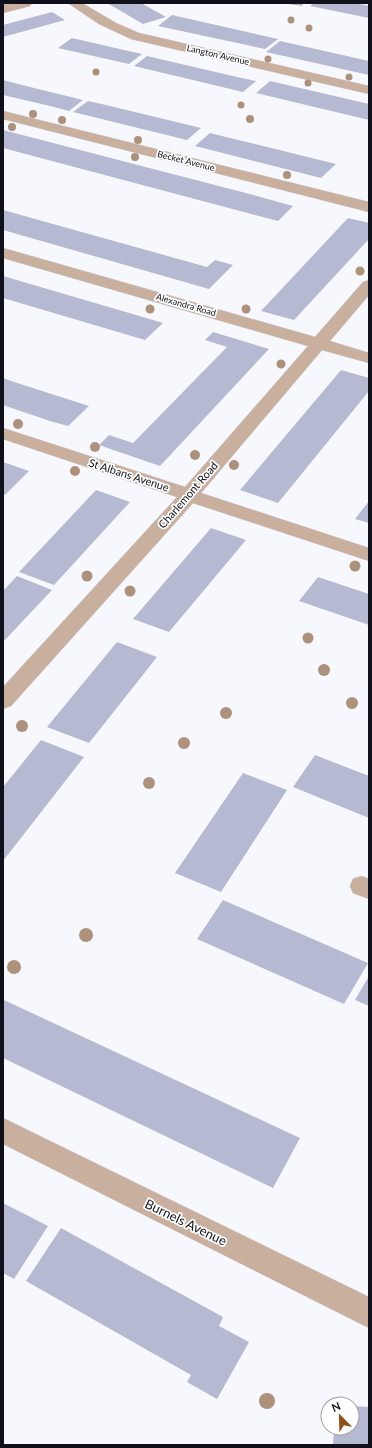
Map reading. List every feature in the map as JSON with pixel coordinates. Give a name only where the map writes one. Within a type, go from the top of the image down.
[{"type":"street","points":[[3,9],[26,3]]},
{"type":"street","name":"Langton Avenue","points":[[74,3],[101,21],[135,36],[369,90]]},
{"type":"street","name":"Becket Avenue","points":[[3,115],[369,208]]},
{"type":"street","name":"Alexandra Road","points":[[3,253],[369,358]]},
{"type":"street","name":"Charlemont Road","points":[[3,701],[189,495],[369,285]]},
{"type":"street","name":"St Albans Avenue","points":[[3,433],[369,555]]},
{"type":"street","name":"Burnels Avenue","points":[[3,1130],[369,1314]]},
{"type":"building","points":[[107,3],[141,3],[166,17],[143,24]]},
{"type":"building","points":[[280,3],[303,3],[302,6]]},
{"type":"building","points":[[314,3],[355,3],[369,6],[369,18],[310,6]]},
{"type":"building","points":[[52,12],[65,20],[3,37],[3,25]]},
{"type":"building","points":[[172,15],[278,39],[265,49],[158,26]]},
{"type":"building","points":[[72,38],[142,54],[129,64],[58,48]]},
{"type":"building","points":[[280,41],[369,61],[369,75],[266,52]]},
{"type":"building","points":[[147,56],[256,81],[243,92],[134,66]]},
{"type":"building","points":[[3,80],[83,100],[69,111],[3,95]]},
{"type":"building","points":[[270,81],[369,104],[369,120],[256,93]]},
{"type":"building","points":[[88,101],[201,128],[187,140],[73,112]]},
{"type":"building","points":[[3,130],[293,206],[278,221],[3,148]]},
{"type":"building","points":[[210,133],[336,164],[321,178],[195,146]]},
{"type":"building","points":[[3,210],[207,267],[215,260],[233,265],[209,289],[3,230]]},
{"type":"building","points":[[348,218],[369,223],[369,239],[294,320],[261,311]]},
{"type":"building","points":[[3,276],[163,323],[145,340],[3,298]]},
{"type":"building","points":[[213,332],[269,349],[160,466],[99,445],[109,435],[133,443],[227,347],[205,340]]},
{"type":"building","points":[[341,370],[369,378],[369,391],[278,503],[240,490]]},
{"type":"building","points":[[3,378],[89,406],[68,426],[50,421],[3,405]]},
{"type":"building","points":[[3,462],[29,471],[5,495],[3,494]]},
{"type":"building","points":[[96,490],[130,502],[54,585],[19,572]]},
{"type":"building","points":[[369,501],[369,523],[355,519]]},
{"type":"building","points":[[211,528],[246,540],[169,632],[133,619]]},
{"type":"building","points":[[17,576],[52,590],[3,642],[3,591]]},
{"type":"building","points":[[318,577],[369,594],[369,625],[299,601]]},
{"type":"building","points":[[117,642],[157,657],[89,743],[47,727]]},
{"type":"building","points":[[41,740],[84,757],[3,861],[3,787]]},
{"type":"building","points":[[315,755],[369,776],[369,818],[293,787]]},
{"type":"building","points":[[243,773],[287,790],[221,892],[175,873]]},
{"type":"building","points":[[223,900],[368,963],[344,1004],[197,939]]},
{"type":"building","points":[[369,976],[369,1006],[355,1000]]},
{"type":"building","points":[[4,1000],[300,1138],[273,1188],[3,1058]]},
{"type":"building","points":[[3,1203],[48,1226],[14,1279],[3,1273]]},
{"type":"building","points":[[61,1228],[223,1317],[219,1326],[249,1342],[217,1399],[187,1382],[191,1375],[26,1281]]},
{"type":"building","points":[[360,1406],[369,1407],[369,1445],[333,1445],[334,1436],[360,1436]]}]
